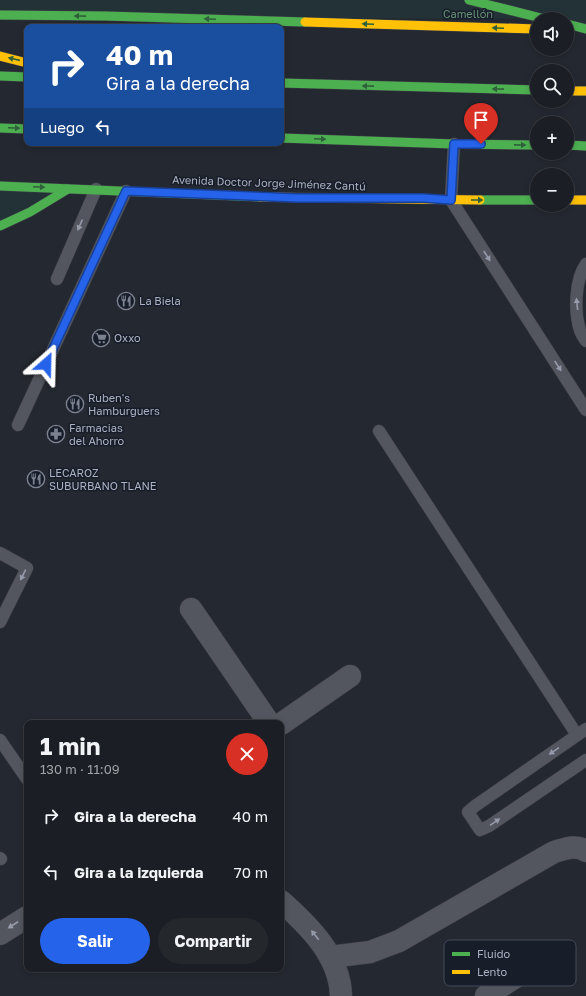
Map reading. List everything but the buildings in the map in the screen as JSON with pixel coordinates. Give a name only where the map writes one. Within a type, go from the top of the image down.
[{"type":"street","points":[[469,0],[530,15]]},
{"type":"street","points":[[0,15],[530,29]]},
{"type":"street","points":[[574,26],[586,30]]},
{"type":"street","points":[[574,30],[586,30]]},
{"type":"street","points":[[0,56],[24,62]]},
{"type":"street","points":[[0,76],[24,77]]},
{"type":"street","points":[[284,84],[530,90]]},
{"type":"street","points":[[574,91],[586,91]]},
{"type":"street","points":[[0,128],[24,129]]},
{"type":"street","points":[[284,138],[530,145]]},
{"type":"street","points":[[574,145],[586,146]]},
{"type":"street","name":"Avenida Doctor Jorge Jiménez Cantú","points":[[0,186],[297,198],[530,200]]},
{"type":"street","points":[[0,226],[30,212],[68,189]]},
{"type":"street","points":[[574,200],[586,200]]},
{"type":"street","points":[[191,609],[266,720]]},
{"type":"street","points":[[284,722],[350,676]]},
{"type":"street","points":[[330,957],[370,952],[399,941],[554,852],[572,847],[586,851]]},
{"type":"street","points":[[284,904],[317,936],[330,957],[336,970],[341,996]]},
{"type":"street","points":[[0,934],[24,919]]},
{"type":"street","points":[[486,996],[502,986]]},
{"type":"lane","points":[[454,144],[451,200],[586,410]]},
{"type":"lane","points":[[57,279],[96,189]]},
{"type":"lane","points":[[18,426],[126,191]]},
{"type":"lane","points":[[586,264],[582,269],[576,298],[580,330],[586,341]]},
{"type":"lane","points":[[379,431],[582,732],[468,812],[480,830],[489,826],[586,760]]},
{"type":"lane","points":[[0,553],[27,568],[0,622]]},
{"type":"lane","points":[[0,740],[24,775]]},
{"type":"green space","name":"Camellón","points":[[0,0],[586,0],[586,30],[574,23],[574,12],[530,12],[530,19],[0,17]]},
{"type":"green space","points":[[0,187],[68,189],[0,226]]},
{"type":"traffic: fast","points":[[469,0],[530,15]]},
{"type":"traffic: fast","points":[[0,15],[105,16],[305,22]]},
{"type":"traffic: fast","points":[[574,26],[586,29]]},
{"type":"traffic: fast","points":[[0,76],[24,77]]},
{"type":"traffic: fast","points":[[284,83],[530,90]]},
{"type":"traffic: fast","points":[[0,128],[24,129]]},
{"type":"traffic: fast","points":[[284,138],[530,145]]},
{"type":"traffic: fast","points":[[574,145],[586,146]]},
{"type":"traffic: fast","points":[[0,186],[260,197]]},
{"type":"traffic: fast","points":[[0,226],[30,212],[68,189]]},
{"type":"traffic: fast","points":[[480,200],[530,200]]},
{"type":"traffic: slow","points":[[305,22],[530,29]]},
{"type":"traffic: slow","points":[[0,56],[24,62]]},
{"type":"traffic: slow","points":[[574,91],[586,91]]},
{"type":"traffic: slow","points":[[260,197],[480,200]]},
{"type":"traffic: slow","points":[[574,200],[586,200]]},
{"type":"place","name":"La Biela","points":[[126,301]]},
{"type":"place","name":"Oxxo","points":[[101,338]]},
{"type":"place","name":"Ruben's Hamburguers","points":[[75,404]]},
{"type":"place","name":"Farmacias del Ahorro","points":[[56,434]]},
{"type":"place","name":"LECAROZ SUBURBANO TLANE","points":[[36,479]]},
{"type":"route","points":[[46,364],[126,191],[297,198],[423,198],[451,200],[454,144],[481,144]]}]
